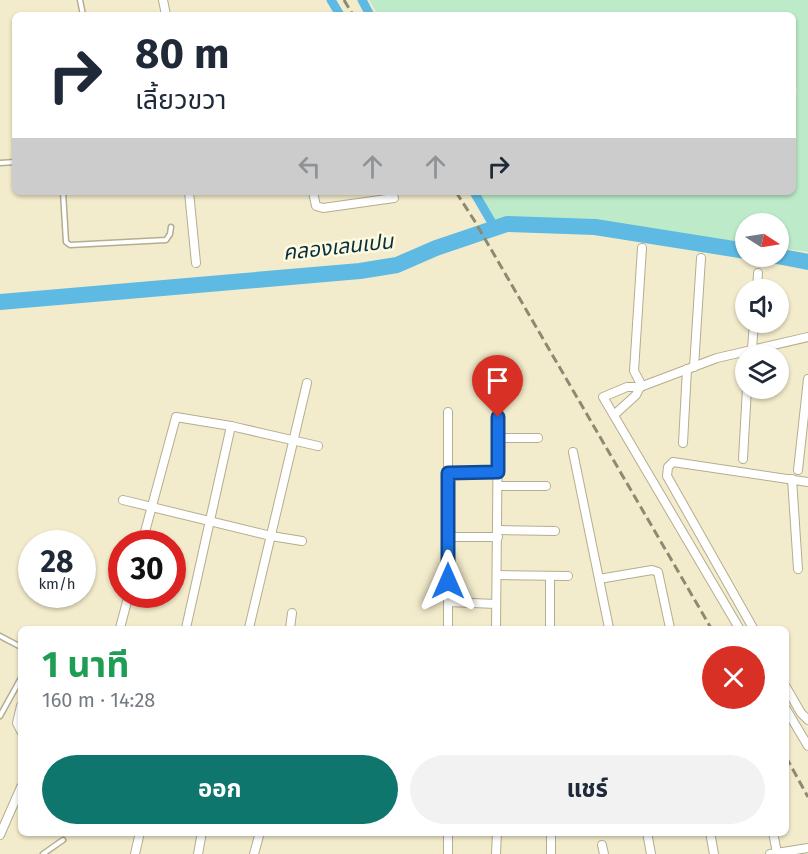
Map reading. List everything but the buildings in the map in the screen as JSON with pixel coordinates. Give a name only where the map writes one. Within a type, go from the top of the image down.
[{"type":"street","points":[[189,195],[196,263]]},
{"type":"street","points":[[314,195],[316,206],[323,208],[394,198]]},
{"type":"street","points":[[641,386],[634,371],[642,249]]},
{"type":"street","points":[[683,443],[701,258]]},
{"type":"street","points":[[758,273],[758,279]]},
{"type":"street","points":[[777,345],[808,337]]},
{"type":"street","points":[[735,356],[691,368],[641,386],[627,387],[603,397],[738,626]]},
{"type":"street","points":[[798,470],[808,379]]},
{"type":"street","points":[[249,626],[307,383]]},
{"type":"street","points":[[614,415],[636,395],[641,386]]},
{"type":"street","points":[[743,459],[746,399]]},
{"type":"street","points":[[448,412],[448,626]]},
{"type":"street","points":[[145,530],[176,417],[231,426],[318,446]]},
{"type":"street","points":[[496,626],[498,417]]},
{"type":"street","points":[[186,626],[231,426]]},
{"type":"street","points":[[498,438],[538,438]]},
{"type":"street","points":[[573,452],[609,626]]},
{"type":"street","points":[[752,626],[667,476],[668,467],[673,462],[808,482]]},
{"type":"street","points":[[448,473],[498,472]]},
{"type":"street","points":[[792,479],[798,569]]},
{"type":"street","points":[[498,486],[546,486]]},
{"type":"street","points":[[123,500],[271,536],[302,541]]},
{"type":"street","points":[[448,537],[555,531]]},
{"type":"street","points":[[599,579],[652,570],[658,572],[670,626]]},
{"type":"street","points":[[498,575],[568,576]]},
{"type":"street","points":[[550,577],[550,626]]},
{"type":"street","points":[[448,602],[496,604]]},
{"type":"street","points":[[122,626],[126,608]]},
{"type":"street","points":[[290,626],[292,613]]},
{"type":"street","points":[[789,692],[801,713],[808,720]]},
{"type":"street","points":[[789,714],[808,746]]},
{"type":"street","points":[[0,835],[18,794]]},
{"type":"street","points":[[135,854],[139,836]]},
{"type":"street","points":[[198,854],[201,836]]},
{"type":"street","points":[[254,854],[259,836]]},
{"type":"street","points":[[448,836],[448,854]]},
{"type":"street","points":[[496,836],[496,854]]},
{"type":"street","points":[[551,836],[552,854]]},
{"type":"street","points":[[648,836],[651,854]]},
{"type":"street","points":[[711,836],[714,854]]},
{"type":"street","points":[[772,836],[774,853],[808,848]]},
{"type":"lane","points":[[63,195],[66,242],[70,245],[166,240],[171,226]]},
{"type":"lane","points":[[0,636],[18,646]]},
{"type":"lane","points":[[0,716],[18,683]]},
{"type":"lane","points":[[43,854],[63,840]]},
{"type":"green space","points":[[369,0],[808,0],[808,252],[789,249],[789,213],[735,213],[735,241],[633,226],[564,219],[495,220],[481,195],[796,195],[796,12],[376,12]]},
{"type":"waterway","points":[[331,0],[338,12]]},
{"type":"waterway","points":[[362,0],[368,12]]},
{"type":"waterway","points":[[476,195],[495,228]]},
{"type":"waterway","name":"คลองเลนเปน","points":[[0,302],[360,271],[397,265],[436,248],[507,224],[595,227],[735,249]]},
{"type":"waterway","name":"คลองเลนเปน","points":[[789,258],[808,262]]},
{"type":"railway","points":[[344,0],[351,12]]},
{"type":"railway","points":[[458,195],[710,626]]},
{"type":"railway","points":[[789,762],[808,797]]},
{"type":"route","points":[[448,581],[448,473],[498,472],[498,417]]}]
